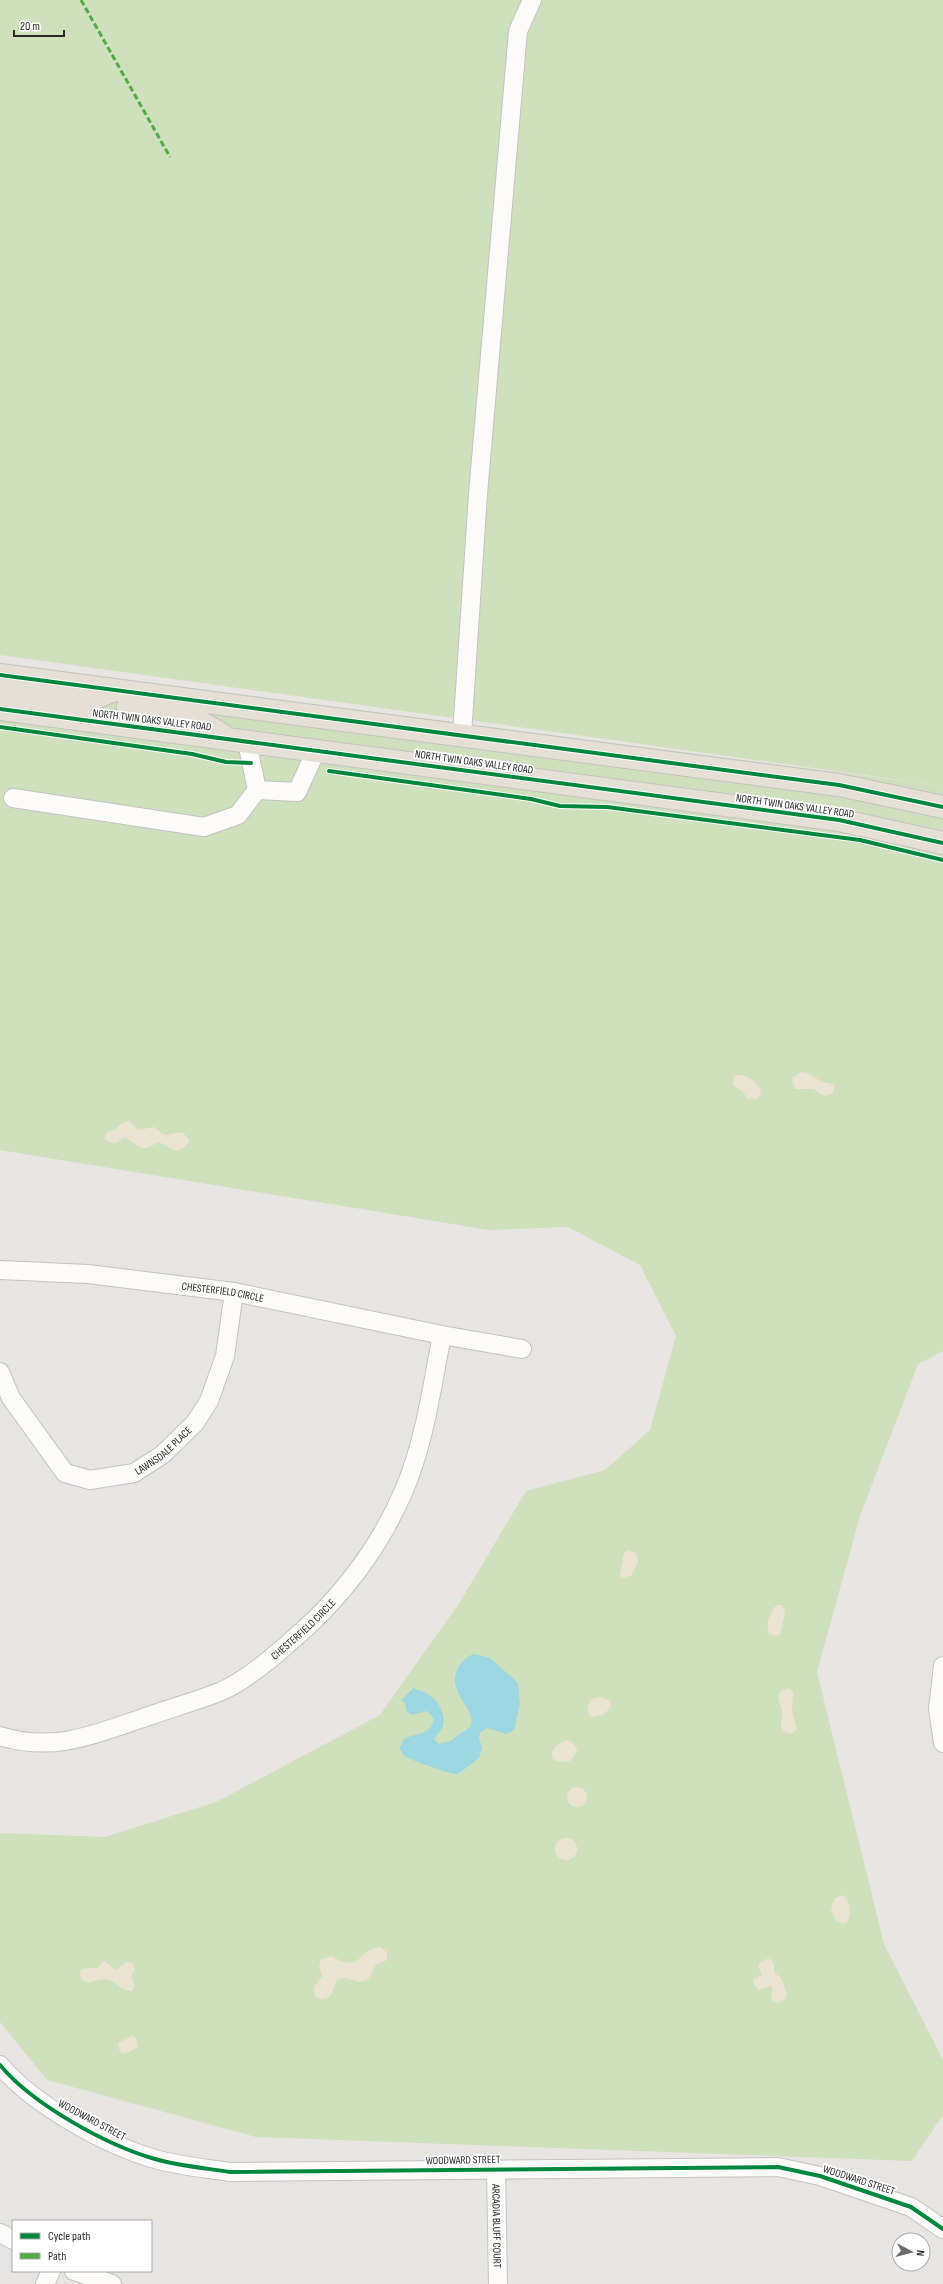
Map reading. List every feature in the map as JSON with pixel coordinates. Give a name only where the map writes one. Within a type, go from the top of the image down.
[{"type":"main road","points":[[0,676],[839,785],[943,807]]},
{"type":"main road","points":[[0,693],[84,703],[112,691]]},
{"type":"main road","points":[[112,691],[127,706],[195,718],[239,741]]},
{"type":"main road","name":"NORTH TWIN OAKS VALLEY ROAD","points":[[0,709],[839,820],[943,843]]},
{"type":"street","points":[[462,735],[478,486],[518,30],[532,0]]},
{"type":"street","points":[[239,741],[257,790]]},
{"type":"street","points":[[257,790],[297,792],[316,751]]},
{"type":"street","points":[[13,798],[204,828],[238,815],[257,790]]},
{"type":"street","name":"CHESTERFIELD CIRCLE","points":[[0,1270],[88,1274],[234,1292],[442,1335],[522,1349]]},
{"type":"street","name":"LAWNSDALE PLACE","points":[[0,1372],[11,1398],[65,1474],[90,1480],[134,1473],[162,1455],[195,1423],[209,1401],[225,1356],[234,1292]]},
{"type":"street","name":"CHESTERFIELD CIRCLE","points":[[0,1736],[14,1740],[38,1743],[75,1741],[223,1690],[270,1660],[311,1625],[343,1591],[375,1546],[405,1488],[423,1432],[442,1335]]},
{"type":"street","points":[[943,1666],[938,1709],[943,1743]]},
{"type":"street","name":"WOODWARD STREET","points":[[0,2065],[36,2099],[111,2143],[155,2159],[230,2172],[778,2167],[820,2176],[911,2206],[943,2229]]},
{"type":"street","name":"ARCADIA BLUFF COURT","points":[[496,2169],[498,2284]]},
{"type":"street","points":[[0,2233],[12,2239]]},
{"type":"street","points":[[45,2284],[51,2272]]},
{"type":"street","points":[[77,2272],[112,2284]]},
{"type":"green space","points":[[0,0],[943,0],[943,786],[0,655]]},
{"type":"green space","points":[[0,663],[943,786],[943,1351],[918,1364],[860,1516],[817,1672],[884,1944],[943,2060],[943,2115],[912,2161],[256,2137],[47,2080],[0,2022],[0,1833],[105,1837],[216,1802],[380,1715],[460,1602],[526,1491],[605,1470],[650,1430],[676,1336],[640,1265],[568,1227],[489,1230],[0,1150]]},
{"type":"sand","points":[[801,1072],[808,1073],[822,1082],[833,1084],[835,1087],[833,1093],[824,1096],[813,1089],[795,1089],[792,1078]]},
{"type":"sand","points":[[737,1075],[745,1076],[756,1083],[761,1094],[757,1099],[748,1099],[743,1092],[733,1085],[733,1079]]},
{"type":"sand","points":[[129,1121],[138,1130],[154,1127],[166,1135],[183,1133],[188,1138],[189,1142],[184,1148],[176,1151],[159,1142],[147,1148],[141,1148],[125,1137],[116,1143],[108,1142],[105,1138],[106,1133],[115,1129],[123,1122]]},
{"type":"sand","points":[[628,1550],[636,1553],[638,1562],[632,1575],[623,1578],[620,1576],[624,1553]]},
{"type":"sand","points":[[777,1605],[782,1605],[785,1611],[781,1632],[779,1635],[774,1636],[769,1633],[768,1622],[770,1614]]},
{"type":"sand","points":[[789,1688],[793,1693],[792,1711],[797,1730],[791,1734],[782,1731],[782,1711],[778,1697],[780,1692]]},
{"type":"sand","points":[[600,1697],[610,1700],[611,1707],[603,1715],[591,1717],[588,1710],[590,1701]]},
{"type":"sand","points":[[564,1741],[569,1741],[573,1744],[576,1747],[577,1752],[570,1761],[558,1762],[552,1758],[552,1752]]},
{"type":"sand","points":[[577,1787],[584,1790],[587,1797],[584,1804],[577,1807],[570,1804],[567,1797],[570,1790]]},
{"type":"sand","points":[[566,1838],[574,1841],[577,1849],[574,1857],[566,1860],[558,1857],[555,1849],[558,1841]]},
{"type":"sand","points":[[842,1895],[849,1903],[850,1910],[848,1921],[844,1924],[836,1921],[831,1910],[835,1898]]},
{"type":"sand","points":[[380,1947],[387,1952],[387,1960],[376,1965],[368,1979],[361,1982],[346,1978],[340,1979],[337,1980],[332,1993],[328,1997],[321,1999],[315,1996],[314,1987],[322,1976],[319,1966],[321,1959],[331,1956],[348,1963],[354,1962],[372,1949]]},
{"type":"sand","points":[[769,1958],[774,1963],[774,1972],[782,1979],[787,1994],[784,2000],[778,2003],[772,2000],[771,1994],[773,1990],[771,1986],[759,1990],[753,1983],[754,1979],[762,1975],[758,1966],[759,1963]]},
{"type":"sand","points":[[104,1961],[116,1970],[126,1962],[132,1963],[135,1969],[131,1977],[135,1985],[132,1991],[125,1990],[106,1979],[91,1982],[85,1982],[82,1980],[80,1972],[82,1970],[87,1968],[97,1968]]},
{"type":"sand","points":[[132,2036],[136,2038],[138,2047],[125,2054],[120,2052],[118,2043]]},
{"type":"water","points":[[474,1654],[490,1658],[518,1683],[520,1704],[514,1730],[506,1734],[487,1728],[480,1733],[479,1738],[482,1747],[479,1758],[458,1774],[440,1770],[404,1756],[400,1749],[402,1742],[410,1736],[427,1731],[434,1719],[427,1711],[412,1715],[407,1712],[405,1703],[401,1701],[414,1687],[416,1690],[422,1691],[433,1698],[437,1702],[443,1714],[444,1720],[442,1729],[434,1739],[439,1744],[450,1741],[470,1727],[472,1720],[467,1707],[458,1693],[455,1677],[461,1664]]},
{"type":"marked path","points":[[81,0],[170,157]]},
{"type":"cycle path","points":[[0,675],[839,785],[943,807]]},
{"type":"cycle path","points":[[0,709],[839,820],[943,843]]},
{"type":"cycle path","points":[[0,727],[192,754],[226,762],[251,763]]},
{"type":"cycle path","points":[[329,771],[531,799],[560,806],[607,807],[860,840],[943,860]]},
{"type":"cycle path","points":[[0,2065],[14,2080],[31,2094],[71,2121],[115,2144],[136,2153],[183,2165],[230,2172],[778,2167],[820,2176],[911,2207],[943,2229]]}]
